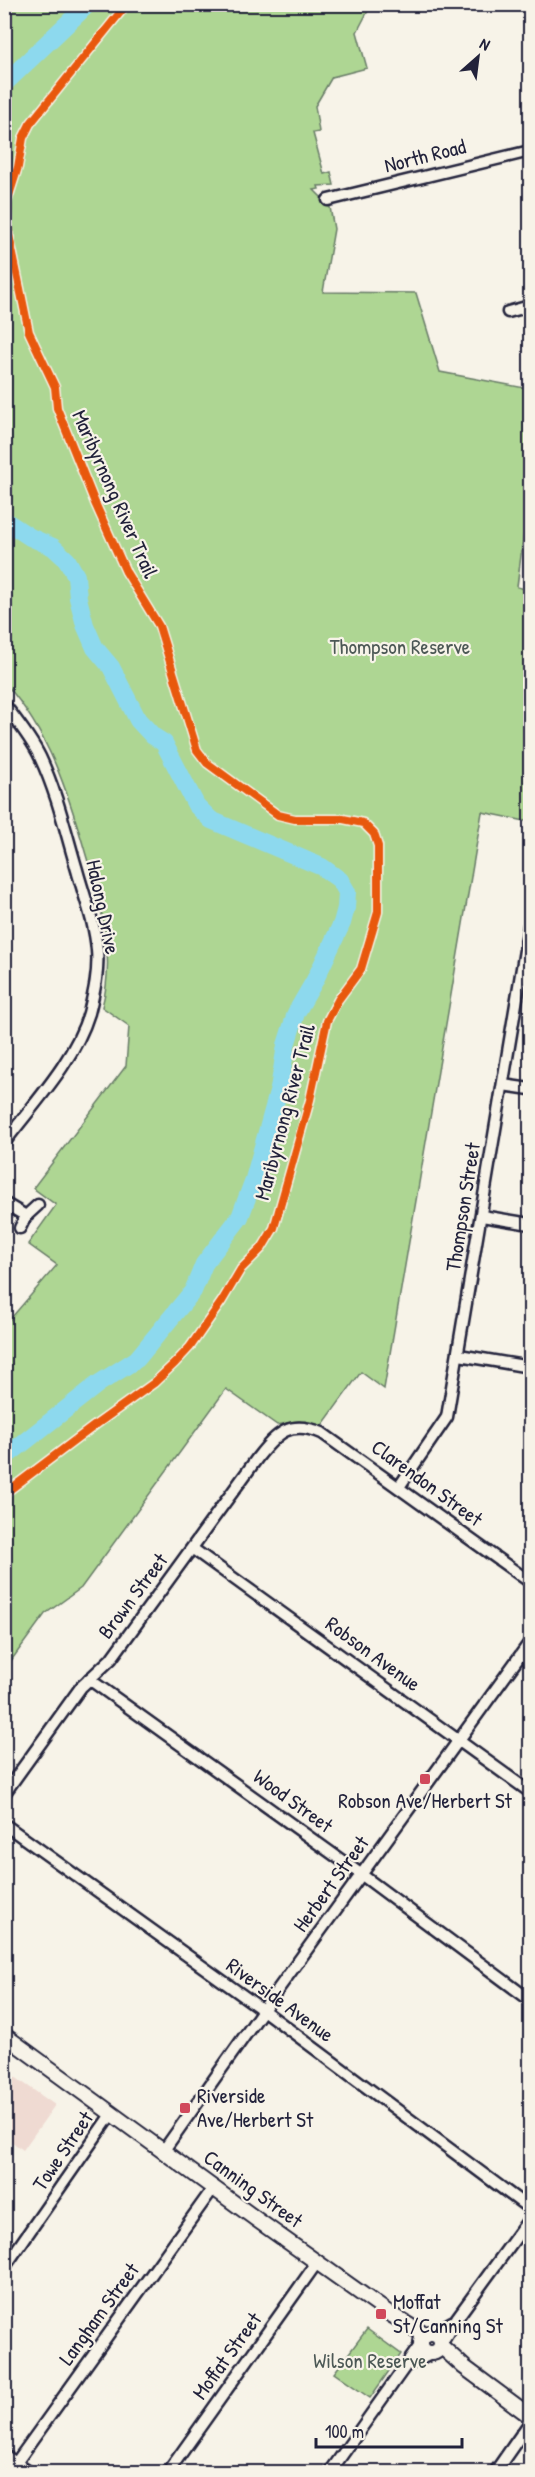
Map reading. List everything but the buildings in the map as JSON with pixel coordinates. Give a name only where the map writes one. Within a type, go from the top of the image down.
[{"type":"street","name":"North Road","points":[[328,200],[531,151]]},
{"type":"street","points":[[508,312],[531,306]]},
{"type":"street","name":"Halong Drive","points":[[4,704],[39,755],[51,785],[89,911],[97,949],[97,964],[88,1015],[78,1040],[60,1070],[4,1143]]},
{"type":"street","name":"Thompson Street","points":[[399,1487],[447,1417],[503,1084],[528,957],[531,920]]},
{"type":"street","points":[[503,1084],[531,1089]]},
{"type":"street","points":[[8,1203],[26,1216]]},
{"type":"street","points":[[20,1228],[26,1216],[38,1205]]},
{"type":"street","points":[[482,1216],[531,1224]]},
{"type":"street","points":[[459,1355],[531,1367]]},
{"type":"street","name":"Clarendon Street","points":[[297,1426],[322,1433],[529,1577]]},
{"type":"street","name":"Brown Street","points":[[4,1794],[89,1679],[111,1659],[272,1440],[283,1431],[297,1426]]},
{"type":"street","name":"Robson Avenue","points":[[193,1549],[531,1792]]},
{"type":"street","name":"Herbert Street","points":[[164,2150],[531,1642]]},
{"type":"street","name":"Wood Street","points":[[89,1679],[362,1875],[531,2000]]},
{"type":"street","points":[[4,1773],[14,1780]]},
{"type":"street","name":"Riverside Avenue","points":[[4,1824],[263,2010],[531,2209]]},
{"type":"street","name":"Canning Street","points":[[6,2040],[164,2150],[531,2416]]},
{"type":"street","name":"Towe Street","points":[[4,2268],[112,2114]]},
{"type":"street","name":"Langham Street","points":[[16,2463],[214,2187]]},
{"type":"street","points":[[330,2472],[407,2366],[457,2318],[531,2218]]},
{"type":"street","name":"Moffat Street","points":[[168,2472],[318,2261]]},
{"type":"street","points":[[495,2472],[531,2422]]},
{"type":"street","points":[[4,2455],[29,2472]]},
{"type":"shaded area","points":[[12,2075],[55,2105],[23,2150],[5,2137],[5,2086]]},
{"type":"green space","name":"Thompson Reserve","points":[[5,4],[371,5],[357,32],[367,68],[332,77],[315,106],[319,132],[313,133],[324,174],[331,172],[334,185],[318,186],[319,189],[314,190],[322,198],[324,205],[330,207],[334,229],[323,292],[416,293],[440,372],[530,389],[530,485],[517,587],[530,590],[530,822],[482,812],[384,1389],[361,1372],[321,1427],[299,1421],[277,1425],[226,1389],[81,1588],[45,1614],[5,1669],[5,1325],[57,1265],[28,1244],[56,1205],[33,1188],[126,1066],[129,1026],[102,1007],[108,968],[105,930],[92,874],[64,786],[34,722],[5,683]]},
{"type":"green space","name":"Wilson Reserve","points":[[367,2329],[401,2354],[370,2398],[334,2373]]},
{"type":"waterway","points":[[4,84],[88,4]]},
{"type":"waterway","points":[[4,520],[30,537],[53,547],[67,560],[76,576],[78,598],[85,625],[95,648],[111,667],[138,720],[153,736],[164,743],[196,805],[211,820],[322,867],[340,880],[347,892],[342,923],[315,980],[296,1013],[286,1045],[279,1089],[254,1179],[240,1217],[204,1264],[193,1291],[137,1359],[98,1384],[4,1458]]},
{"type":"cycle path","name":"Maribyrnong River Trail","points":[[4,1494],[154,1383],[175,1363],[190,1347],[241,1269],[262,1248],[274,1228],[310,1100],[327,1021],[338,1000],[361,969],[378,912],[378,846],[374,834],[363,823],[343,819],[295,819],[278,815],[207,763],[197,750],[159,626],[126,572],[95,503],[57,408],[55,387],[29,332],[9,235],[6,205],[18,167],[23,138],[30,124],[127,4]]},
{"type":"place","name":"Robson Ave/Herbert St","points":[[425,1779]]},
{"type":"place","name":"Riverside Ave/Herbert St","points":[[185,2108]]},
{"type":"place","name":"Moffat St/Canning St","points":[[381,2314]]}]
